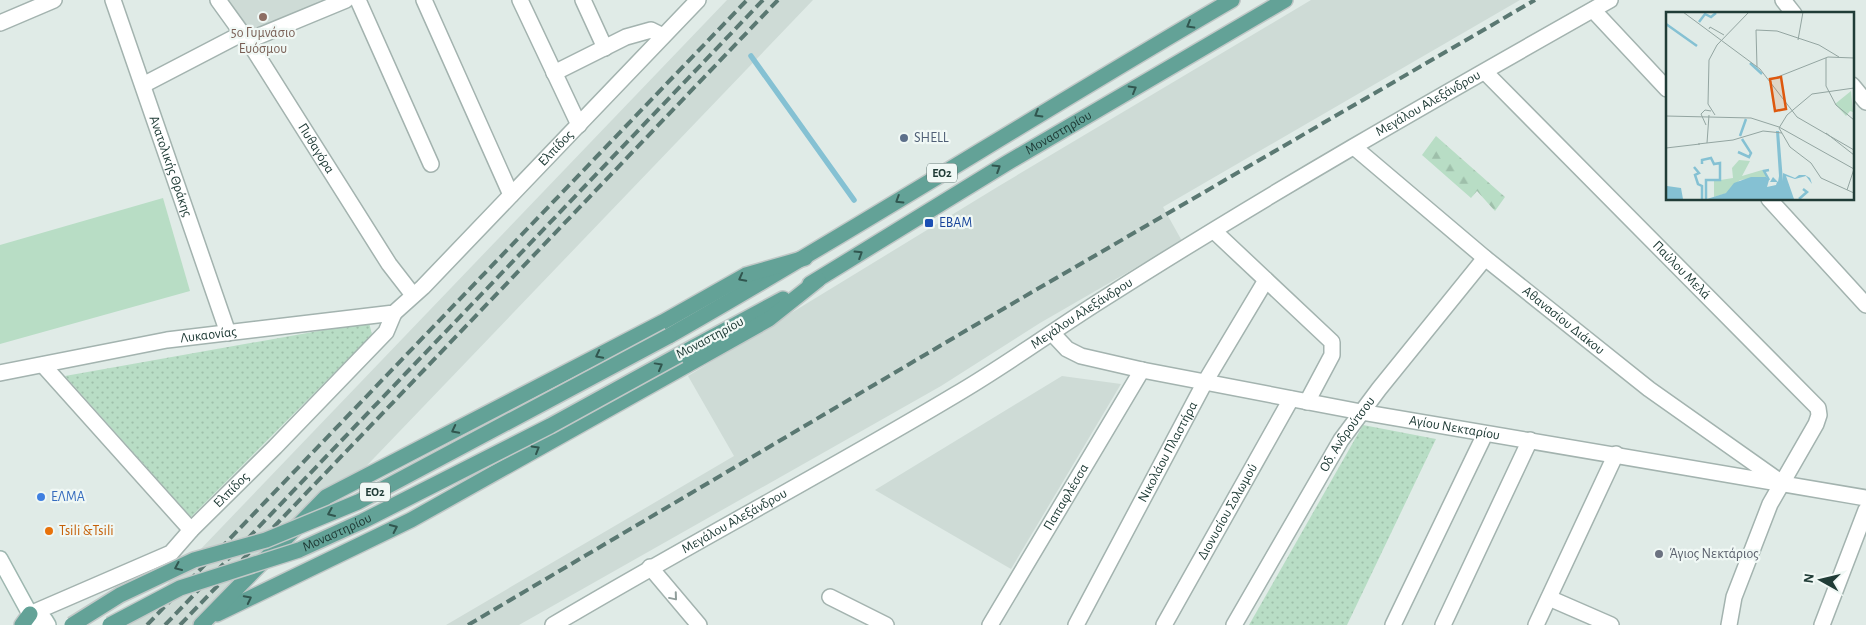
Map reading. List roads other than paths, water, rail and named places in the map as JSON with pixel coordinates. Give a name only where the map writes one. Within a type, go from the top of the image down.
[{"type":"main road","name":"Μοναστηρίου","points":[[72,625],[120,595],[194,560],[266,540],[358,502],[669,336],[805,258],[1079,89],[1232,0]]},
{"type":"main road","name":"Μοναστηρίου","points":[[110,625],[180,588],[291,552],[364,521],[550,426],[818,280],[1007,163],[1284,0]]},
{"type":"main road","points":[[202,623],[326,498],[663,322],[746,276],[805,258]]},
{"type":"main road","points":[[202,623],[411,520],[769,319],[818,280]]},
{"type":"street","points":[[0,23],[54,0]]},
{"type":"street","name":"Πυθαγόρα","points":[[218,0],[389,264],[413,295]]},
{"type":"street","points":[[143,85],[244,38],[346,0]]},
{"type":"street","points":[[358,0],[431,164]]},
{"type":"street","points":[[424,0],[511,195]]},
{"type":"street","points":[[520,0],[579,125]]},
{"type":"street","points":[[583,0],[605,48]]},
{"type":"street","name":"Μεγάλου Αλεξάνδρου","points":[[553,625],[650,567],[956,395],[1098,302],[1214,231],[1354,147],[1610,0]]},
{"type":"street","points":[[1783,0],[1792,12]]},
{"type":"street","name":"Ελπίδος","points":[[413,295],[579,125],[694,2]]},
{"type":"street","name":"Ανατολικής Θράκης","points":[[119,3],[143,85],[228,333]]},
{"type":"street","points":[[1593,10],[1666,87]]},
{"type":"street","points":[[554,72],[626,37],[651,30],[663,36]]},
{"type":"street","name":"Παύλου Μελά","points":[[1485,72],[1815,404],[1819,411],[1819,418],[1764,518],[1734,597],[1729,625]]},
{"type":"street","points":[[1858,85],[1866,102]]},
{"type":"street","name":"Αθανασίου Διάκου","points":[[1354,147],[1485,258],[1649,389],[1782,483]]},
{"type":"street","points":[[1770,200],[1866,305]]},
{"type":"street","points":[[1214,231],[1329,339],[1333,346],[1332,354],[1307,402]]},
{"type":"street","name":"Οδ. Ανδρούτσου","points":[[1234,625],[1333,451],[1361,412],[1485,258]]},
{"type":"street","name":"Νικολάου Πλαστήρα","points":[[1076,625],[1205,382],[1266,280]]},
{"type":"street","points":[[394,313],[413,295]]},
{"type":"street","name":"Ελπίδος","points":[[28,621],[171,553],[191,530],[275,447],[386,332],[394,313]]},
{"type":"street","name":"Λυκαονίας","points":[[0,373],[167,340],[394,313]]},
{"type":"street","name":"Αγίου Νεκταρίου","points":[[1052,333],[1067,349],[1081,356],[1142,370],[1485,434],[1616,454],[1866,498]]},
{"type":"street","points":[[43,365],[191,530]]},
{"type":"street","name":"Παπαφλέσσα","points":[[990,625],[1142,370]]},
{"type":"street","name":"Διονυσίου Σολωμού","points":[[1164,625],[1291,399]]},
{"type":"street","points":[[1393,625],[1485,434]]},
{"type":"street","points":[[1443,625],[1530,440]]},
{"type":"street","points":[[1536,625],[1616,454]]},
{"type":"street","points":[[1822,625],[1866,510]]},
{"type":"street","points":[[0,559],[28,621],[45,620],[48,625]]},
{"type":"street","points":[[650,567],[699,625]]},
{"type":"street","points":[[830,597],[886,625]]},
{"type":"street","points":[[1549,598],[1611,625]]},
{"type":"waterway","points":[[751,56],[854,200]]},
{"type":"railway","points":[[147,625],[747,0]]},
{"type":"railway","points":[[165,625],[763,0]]},
{"type":"railway","points":[[180,625],[778,0]]},
{"type":"railway","points":[[468,625],[972,327],[1535,0]]},
{"type":"place","name":"5ο Γυμνάσιο Ευόσμου","points":[[263,17]]},
{"type":"place","name":"SHELL","points":[[904,138]]},
{"type":"place","name":"ΕΒΑΜ","points":[[929,223]]},
{"type":"place","name":"ΕΛΜΑ","points":[[41,497]]},
{"type":"place","name":"Tsili &Tsili","points":[[49,531]]},
{"type":"place","name":"Άγιος Νεκτάριος","points":[[1659,554]]}]
